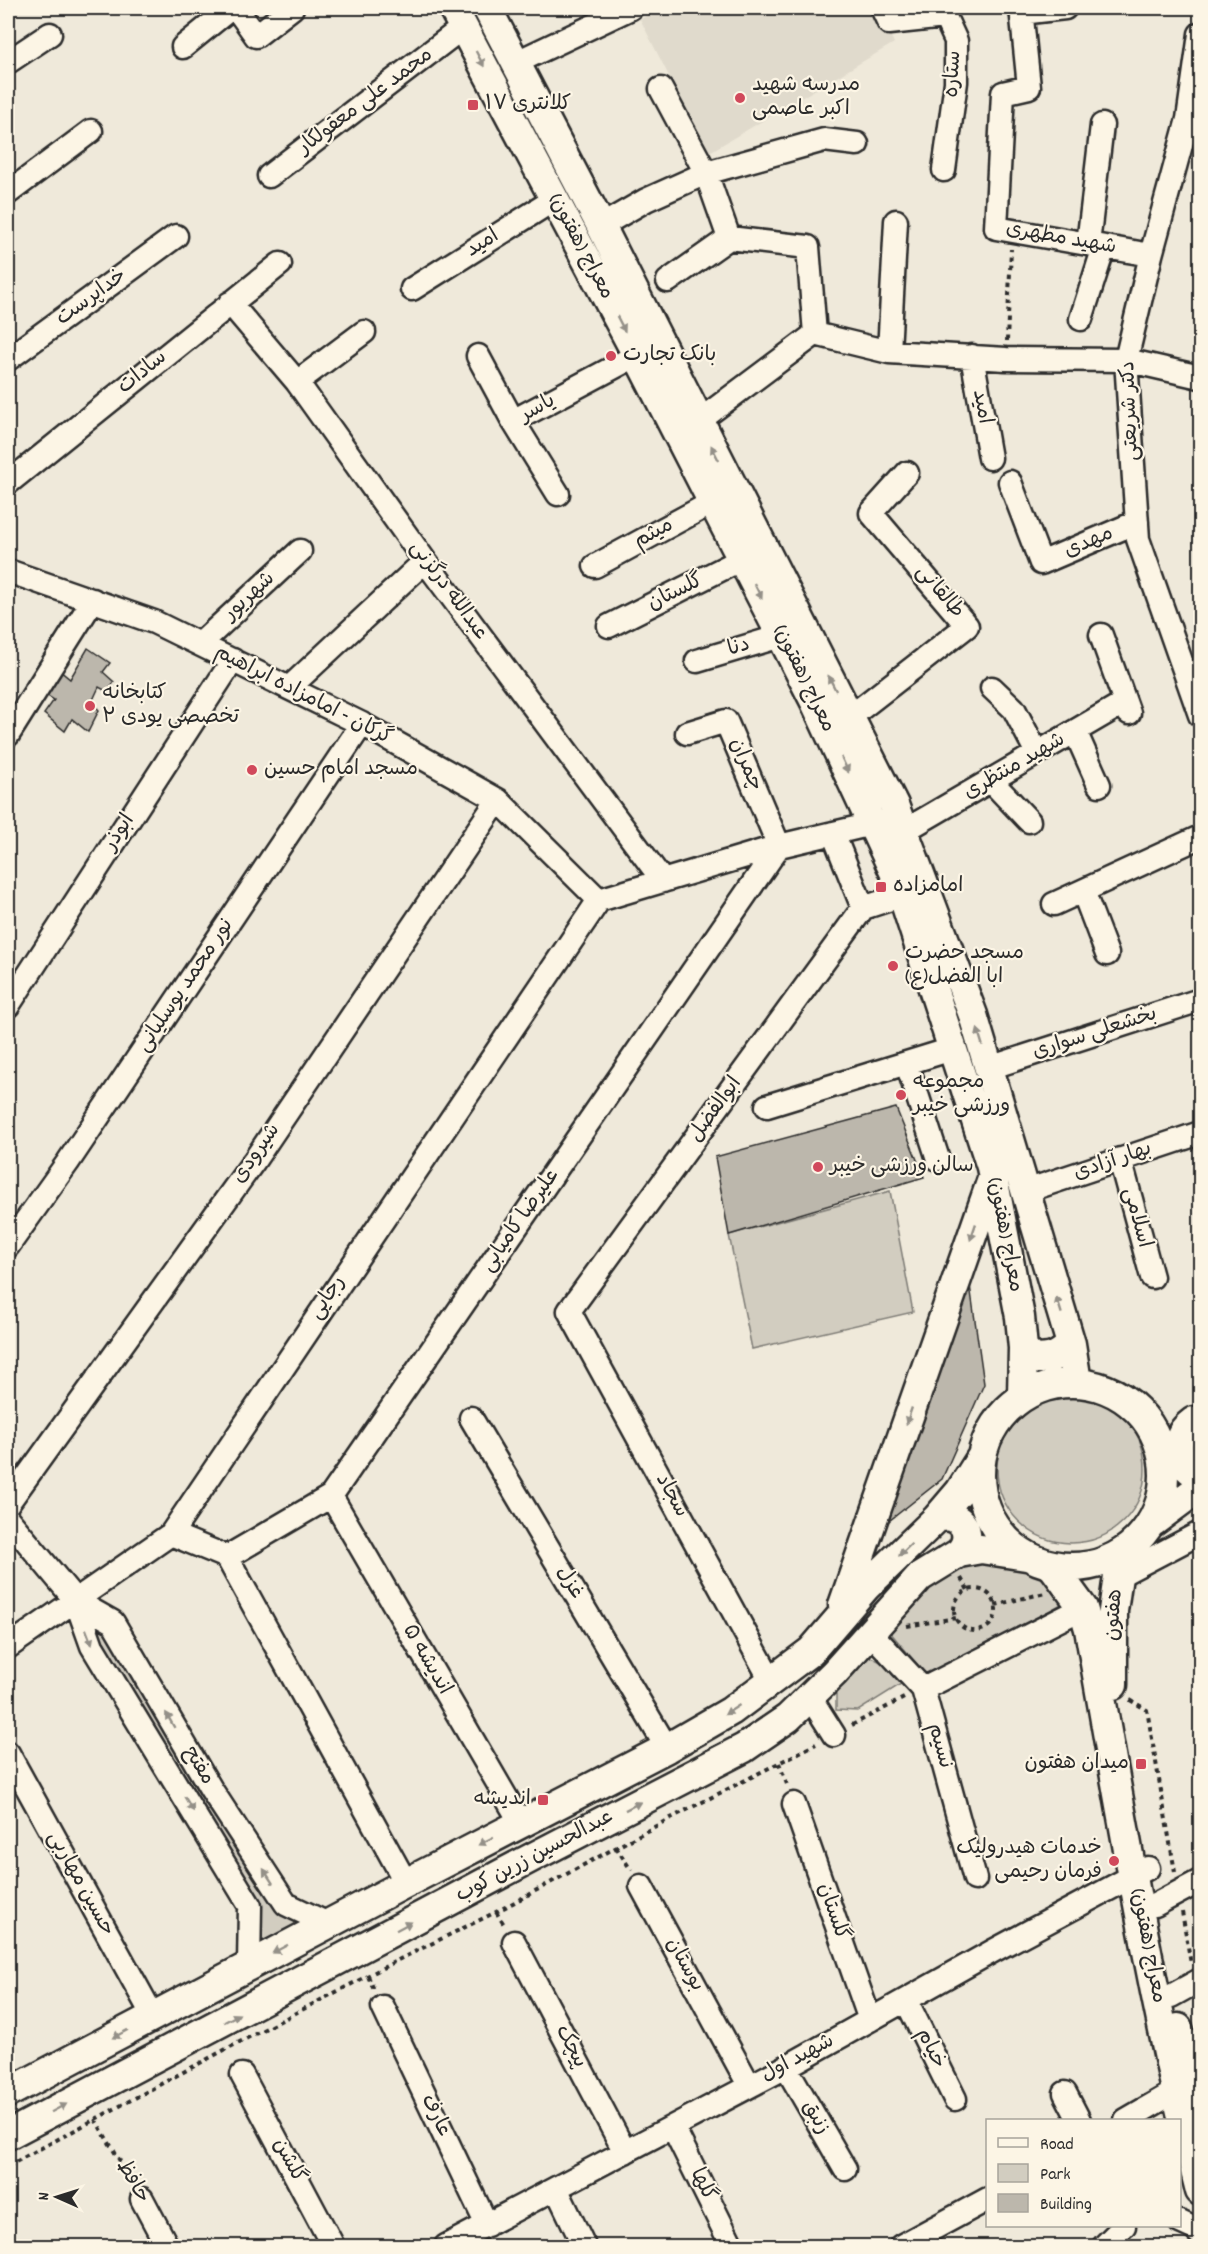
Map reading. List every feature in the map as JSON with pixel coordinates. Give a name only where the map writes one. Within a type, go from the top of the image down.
[{"type":"main road","name":"معراج (هفتون)","points":[[487,8],[517,62],[699,421],[742,559],[815,702],[897,878],[993,1177],[1020,1317],[1023,1348],[1022,1397]]},
{"type":"main road","name":"معراج (هفتون)","points":[[458,18],[637,355],[724,497],[850,717],[894,805],[973,1015],[1071,1344],[1077,1382]]},
{"type":"main road","points":[[836,1624],[993,1177]]},
{"type":"main road","points":[[1023,1348],[1034,1359],[1049,1359],[1062,1353],[1071,1344]]},
{"type":"main road","points":[[1153,1522],[1163,1494],[1165,1465],[1157,1437],[1141,1413],[1123,1397],[1108,1390],[1077,1382],[1058,1383],[1039,1388],[1022,1397],[1004,1413],[990,1433],[982,1456],[980,1485],[988,1514],[1004,1538],[1026,1556],[1053,1567],[1083,1568],[1110,1560],[1135,1545],[1153,1522],[1200,1487]]},
{"type":"main road","points":[[1141,1413],[1165,1422],[1197,1421]]},
{"type":"main road","points":[[1197,1421],[1185,1429],[1180,1437],[1179,1448],[1187,1468],[1200,1475]]},
{"type":"main road","name":"عبدالحسین زرین کوب","points":[[153,2016],[667,1748],[731,1711],[811,1652],[866,1587],[937,1518],[960,1491],[982,1456]]},
{"type":"main road","points":[[937,1518],[950,1516],[957,1518],[966,1528],[967,1541],[959,1553]]},
{"type":"main road","name":"هفتون","points":[[1113,1690],[1113,1611],[1118,1576],[1135,1545]]},
{"type":"main road","name":"عبدالحسین زرین کوب","points":[[8,2135],[744,1748],[788,1718],[810,1697],[920,1577],[959,1553],[981,1549],[1026,1556]]},
{"type":"main road","name":"معراج (هفتون)","points":[[1053,1567],[1072,1613],[1089,1629],[1188,2094],[1190,2154],[1200,2191]]},
{"type":"main road","name":"معراج (هفتون)","points":[[1113,1690],[1140,1871],[1167,1898],[1189,1987],[1176,2020],[1194,2060],[1188,2094]]},
{"type":"main road","points":[[8,2093],[153,2016]]},
{"type":"street","points":[[183,47],[231,8]]},
{"type":"street","points":[[236,8],[256,36],[292,8]]},
{"type":"street","points":[[517,62],[631,8]]},
{"type":"street","name":"ستاره","points":[[882,8],[890,23],[945,17],[956,41],[956,82],[944,170]]},
{"type":"street","points":[[1021,10],[1065,8]]},
{"type":"street","name":"شهید مطهری","points":[[1021,10],[1029,87],[1003,93],[996,228],[1151,255]]},
{"type":"street","name":"محمد علی معقولکار","points":[[269,176],[458,18]]},
{"type":"street","points":[[8,62],[50,34]]},
{"type":"street","name":"دکتر شریعتی","points":[[1200,34],[1194,120],[1151,255],[1126,360],[1138,539],[1200,715]]},
{"type":"street","points":[[661,89],[706,173],[729,238]]},
{"type":"street","points":[[1081,319],[1096,245],[1102,125]]},
{"type":"street","points":[[8,193],[91,131]]},
{"type":"street","points":[[601,226],[646,200],[706,173],[824,140],[857,144]]},
{"type":"street","name":"امید","points":[[412,289],[555,199]]},
{"type":"street","points":[[889,352],[896,222]]},
{"type":"street","name":"خداپرست","points":[[8,359],[176,236]]},
{"type":"street","points":[[668,280],[729,238],[808,247],[814,334]]},
{"type":"street","name":"سادات","points":[[8,483],[280,264]]},
{"type":"street","name":"عبدالله درگزنی","points":[[230,303],[297,382],[425,561],[663,881]]},
{"type":"street","points":[[297,382],[364,332]]},
{"type":"street","points":[[814,334],[889,352],[1006,359],[1126,360],[1200,377]]},
{"type":"street","points":[[699,421],[814,334]]},
{"type":"street","name":"یاسر","points":[[558,494],[513,421],[637,355]]},
{"type":"street","points":[[478,356],[513,421]]},
{"type":"street","name":"امید","points":[[972,356],[990,458]]},
{"type":"street","name":"طالقانی","points":[[850,717],[968,626],[871,513],[907,473]]},
{"type":"street","name":"مهدی","points":[[1010,482],[1041,563],[1137,522]]},
{"type":"street","name":"میثم","points":[[596,566],[724,497]]},
{"type":"street","name":"شهریور","points":[[200,644],[300,551]]},
{"type":"street","name":"گلستان","points":[[609,626],[742,559]]},
{"type":"street","points":[[289,688],[425,561]]},
{"type":"street","name":"گرکان - امامزاده ابراهیم","points":[[8,571],[154,622],[362,724],[498,800],[599,900]]},
{"type":"street","points":[[8,735],[93,600]]},
{"type":"street","name":"شهید منتظری","points":[[904,831],[1075,731],[1127,707],[1101,635]]},
{"type":"street","name":"دنا","points":[[697,661],[781,636]]},
{"type":"street","name":"ابوذر","points":[[8,1006],[233,660]]},
{"type":"street","points":[[992,688],[1014,709],[1037,753]]},
{"type":"street","name":"چمران","points":[[687,733],[726,721],[779,846]]},
{"type":"street","name":"نور محمد یوسلیانی","points":[[8,1246],[74,1153],[362,724]]},
{"type":"street","points":[[1075,731],[1099,784]]},
{"type":"street","points":[[991,780],[1029,821]]},
{"type":"street","name":"شیرودی","points":[[8,1503],[254,1161],[498,800]]},
{"type":"street","points":[[599,900],[779,846],[872,824]]},
{"type":"street","points":[[833,833],[863,908],[903,895]]},
{"type":"street","points":[[1054,904],[1200,837]]},
{"type":"street","name":"علیرضا کامیابی","points":[[227,1557],[331,1496],[779,846]]},
{"type":"street","points":[[1083,891],[1107,954]]},
{"type":"street","name":"رجایی","points":[[8,1647],[171,1534],[599,900]]},
{"type":"street","name":"ابوالفضل","points":[[569,1311],[863,908]]},
{"type":"street","name":"بخشعلی سواری","points":[[989,1068],[1200,1000]]},
{"type":"street","points":[[767,1106],[952,1049]]},
{"type":"street","points":[[909,1073],[938,1159]]},
{"type":"street","name":"بهار آزادی","points":[[1026,1191],[1200,1133]]},
{"type":"street","name":"اسلامی","points":[[1120,1160],[1152,1276]]},
{"type":"street","name":"سجاد","points":[[569,1311],[772,1682]]},
{"type":"street","name":"غزل","points":[[471,1418],[667,1748]]},
{"type":"street","name":"اندیشه ۵","points":[[331,1496],[521,1823]]},
{"type":"street","name":"مفتح","points":[[8,1519],[76,1601],[92,1646],[250,1905],[249,1965]]},
{"type":"street","points":[[1118,1576],[1200,1533]]},
{"type":"street","points":[[171,1534],[227,1557],[406,1883]]},
{"type":"street","name":"مفتح","points":[[76,1601],[113,1622],[210,1788],[286,1904],[328,1924]]},
{"type":"street","points":[[923,1689],[1072,1613]]},
{"type":"street","name":"نسیم","points":[[870,1632],[923,1689],[975,1879]]},
{"type":"street","points":[[810,1697],[834,1735]]},
{"type":"street","name":"حسین مهاربی","points":[[8,1753],[153,2016]]},
{"type":"street","name":"گلستان","points":[[794,1804],[870,2020]]},
{"type":"street","name":"شهید اول","points":[[446,2247],[786,2067],[1140,1871]]},
{"type":"street","points":[[1167,1898],[1200,1881]]},
{"type":"street","name":"بوستان","points":[[641,1886],[749,2085]]},
{"type":"street","name":"پیچک","points":[[514,1942],[625,2152]]},
{"type":"street","name":"خیام","points":[[906,2000],[955,2099]]},
{"type":"street","name":"عارف","points":[[382,2007],[487,2225]]},
{"type":"street","name":"زنبق","points":[[786,2067],[845,2169]]},
{"type":"street","name":"گلشن","points":[[242,2075],[333,2247]]},
{"type":"street","points":[[1065,2093],[1078,2119]]},
{"type":"street","points":[[1131,2119],[1188,2094]]},
{"type":"street","name":"گلها","points":[[673,2127],[731,2244]]},
{"type":"street","points":[[556,2188],[585,2247]]},
{"type":"street","name":"حافظ","points":[[142,2199],[167,2247]]},
{"type":"street","points":[[901,2247],[986,2200]]},
{"type":"street","points":[[1181,2223],[1193,2228],[1200,2235]]},
{"type":"street","points":[[1105,2246],[1123,2227]]},
{"type":"path","points":[[1006,359],[1012,231]]},
{"type":"path","points":[[968,1590],[982,1590],[988,1593],[995,1605],[994,1618],[985,1628],[972,1630],[965,1628],[956,1618],[955,1605],[962,1593],[968,1590]]},
{"type":"path","points":[[995,1605],[1042,1593],[1055,1593],[1072,1613]]},
{"type":"path","points":[[905,1626],[956,1618]]},
{"type":"path","points":[[8,2166],[398,1960],[496,1912],[616,1847],[923,1689]]},
{"type":"path","points":[[1113,1690],[1147,1710],[1167,1898],[1189,1987]]},
{"type":"path","points":[[616,1847],[641,1886]]},
{"type":"path","name":"حافظ","points":[[95,2119],[142,2199]]},
{"type":"shaded area","name":"مدرسه شهید اکبر عاصمی","points":[[662,8],[877,8],[894,43],[708,153],[640,19]]},
{"type":"green space","points":[[890,1191],[913,1312],[752,1349],[729,1235]]},
{"type":"green space","points":[[1071,1395],[1099,1400],[1124,1416],[1140,1441],[1145,1469],[1140,1497],[1124,1522],[1099,1538],[1071,1543],[1043,1538],[1018,1522],[1002,1497],[997,1469],[1002,1441],[1018,1416],[1043,1400]]},
{"type":"green space","points":[[962,1555],[1037,1567],[1065,1602],[929,1678],[889,1631],[920,1581]]},
{"type":"green space","points":[[87,1616],[108,1626],[306,1926],[257,1946],[257,1907]]},
{"type":"green space","points":[[868,1656],[887,1667],[901,1684],[858,1711],[836,1710],[836,1687]]},
{"type":"building","points":[[88,648],[110,663],[103,672],[114,682],[108,692],[99,687],[92,702],[99,710],[88,732],[72,719],[65,731],[44,714],[54,700],[46,695],[60,671],[70,679]]},
{"type":"building","name":"سالن ورزشی خیبر","points":[[896,1108],[924,1177],[729,1235],[715,1157]]},
{"type":"building","points":[[969,1278],[984,1384],[942,1479],[880,1528]]},
{"type":"place","name":"مدرسه شهید اکبر عاصمی","points":[[740,98]]},
{"type":"place","name":"کلانتری ۱۷","points":[[473,105]]},
{"type":"place","name":"بانک تجارت","points":[[611,356]]},
{"type":"place","name":"کتابخانه تخصصی یودی ۲","points":[[90,706]]},
{"type":"place","name":"مسجد امام حسین","points":[[252,770]]},
{"type":"place","name":"امامزاده","points":[[881,887]]},
{"type":"place","name":"مسجد حضرت ابا الفضل(ع)","points":[[893,966]]},
{"type":"place","name":"مجموعه ورزشی خیبر","points":[[901,1095]]},
{"type":"place","name":"سالن ورزشی خیبر","points":[[818,1167]]},
{"type":"place","name":"میدان هفتون","points":[[1141,1764]]},
{"type":"place","name":"اندیشه","points":[[543,1800]]},
{"type":"place","name":"خدمات هیدرولیک فرمان رحیمی","points":[[1114,1861]]}]
